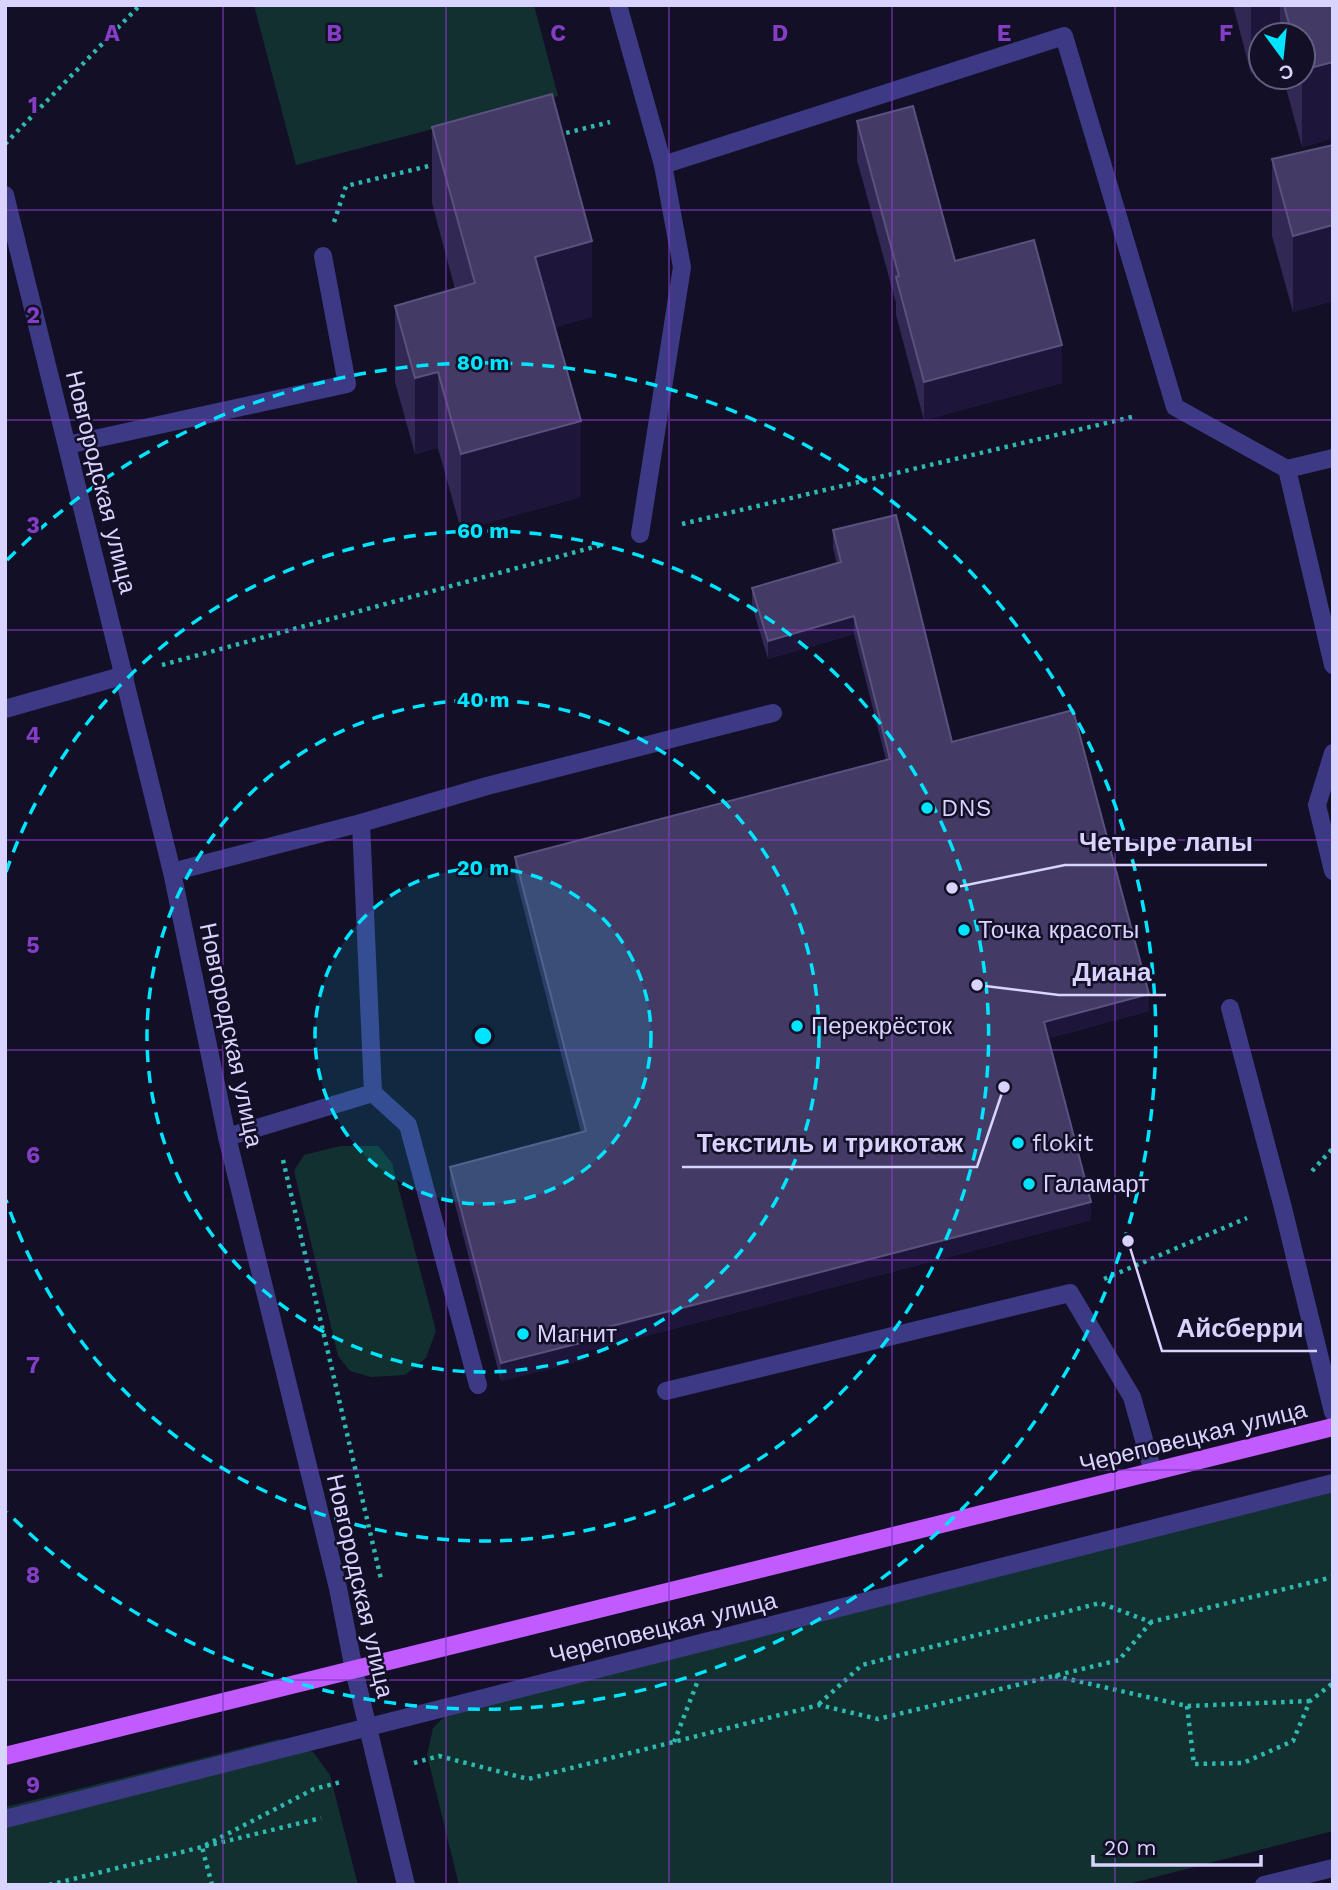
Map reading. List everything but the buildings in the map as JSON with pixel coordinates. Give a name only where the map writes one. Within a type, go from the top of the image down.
[{"type":"main road","name":"Череповецкая улица","points":[[5,1756],[1333,1427]]},
{"type":"street","points":[[618,5],[663,164],[682,267],[640,534]]},
{"type":"street","points":[[663,164],[1064,36],[1175,407],[1287,469],[1333,458]]},
{"type":"street","name":"Новгородская улица","points":[[5,195],[172,872],[227,1137],[334,1575],[406,1885]]},
{"type":"street","points":[[66,444],[347,384],[323,256]]},
{"type":"street","points":[[1287,469],[1333,665]]},
{"type":"street","points":[[5,709],[125,675]]},
{"type":"street","points":[[172,872],[361,823],[487,786],[774,713]]},
{"type":"street","points":[[1333,753],[1317,805],[1333,871]]},
{"type":"street","points":[[361,823],[373,1093],[408,1125],[478,1385]]},
{"type":"street","points":[[1230,1008],[1333,1412]]},
{"type":"street","points":[[227,1137],[373,1093]]},
{"type":"street","points":[[666,1391],[1070,1293],[1132,1397],[1153,1472]]},
{"type":"street","name":"Череповецкая улица","points":[[5,1819],[1333,1483]]},
{"type":"street","points":[[1264,1885],[1333,1868]]},
{"type":"path","points":[[5,144],[140,5]]},
{"type":"path","points":[[556,135],[649,112]]},
{"type":"path","points":[[323,256],[346,187],[438,164]]},
{"type":"path","points":[[274,1122],[381,1579]]},
{"type":"path","points":[[1070,1293],[1282,1204],[1333,1148]]},
{"type":"path","points":[[819,1705],[862,1665],[1100,1603],[1151,1622],[1333,1577]]},
{"type":"path","points":[[439,1756],[528,1779],[819,1705],[878,1719],[1119,1660],[1151,1622]]},
{"type":"path","points":[[1054,1676],[1187,1706],[1310,1701]]},
{"type":"path","points":[[674,1742],[698,1680]]},
{"type":"path","points":[[1187,1706],[1194,1764],[1243,1763],[1293,1741],[1310,1701],[1333,1683]]},
{"type":"path","points":[[202,1847],[314,1788]]},
{"type":"path","points":[[49,1885],[321,1818]]},
{"type":"path","points":[[202,1847],[212,1885]]},
{"type":"green space","points":[[254,5],[534,5],[558,96],[296,165]]},
{"type":"green space","points":[[340,1146],[378,1146],[392,1163],[436,1331],[426,1358],[405,1375],[371,1377],[350,1371],[338,1356],[294,1171],[304,1155]]},
{"type":"green space","points":[[1333,1486],[1333,1831],[1125,1885],[459,1885],[427,1755],[433,1728],[455,1706]]},
{"type":"green space","points":[[279,1739],[313,1752],[330,1775],[358,1885],[5,1885],[5,1807]]},
{"type":"place","name":"DNS","points":[[927,808]]},
{"type":"place","name":"Четыре лапы","points":[[952,888]]},
{"type":"place","name":"Точка красоты","points":[[964,930]]},
{"type":"place","name":"Диана","points":[[977,985]]},
{"type":"place","name":"Перекрёсток","points":[[797,1026]]},
{"type":"place","name":"Текстиль и трикотаж","points":[[1004,1087]]},
{"type":"place","name":"flokit","points":[[1018,1143]]},
{"type":"place","name":"Галамарт","points":[[1029,1184]]},
{"type":"place","name":"Айсберри","points":[[1128,1241]]},
{"type":"place","name":"Магнит","points":[[523,1334]]}]
